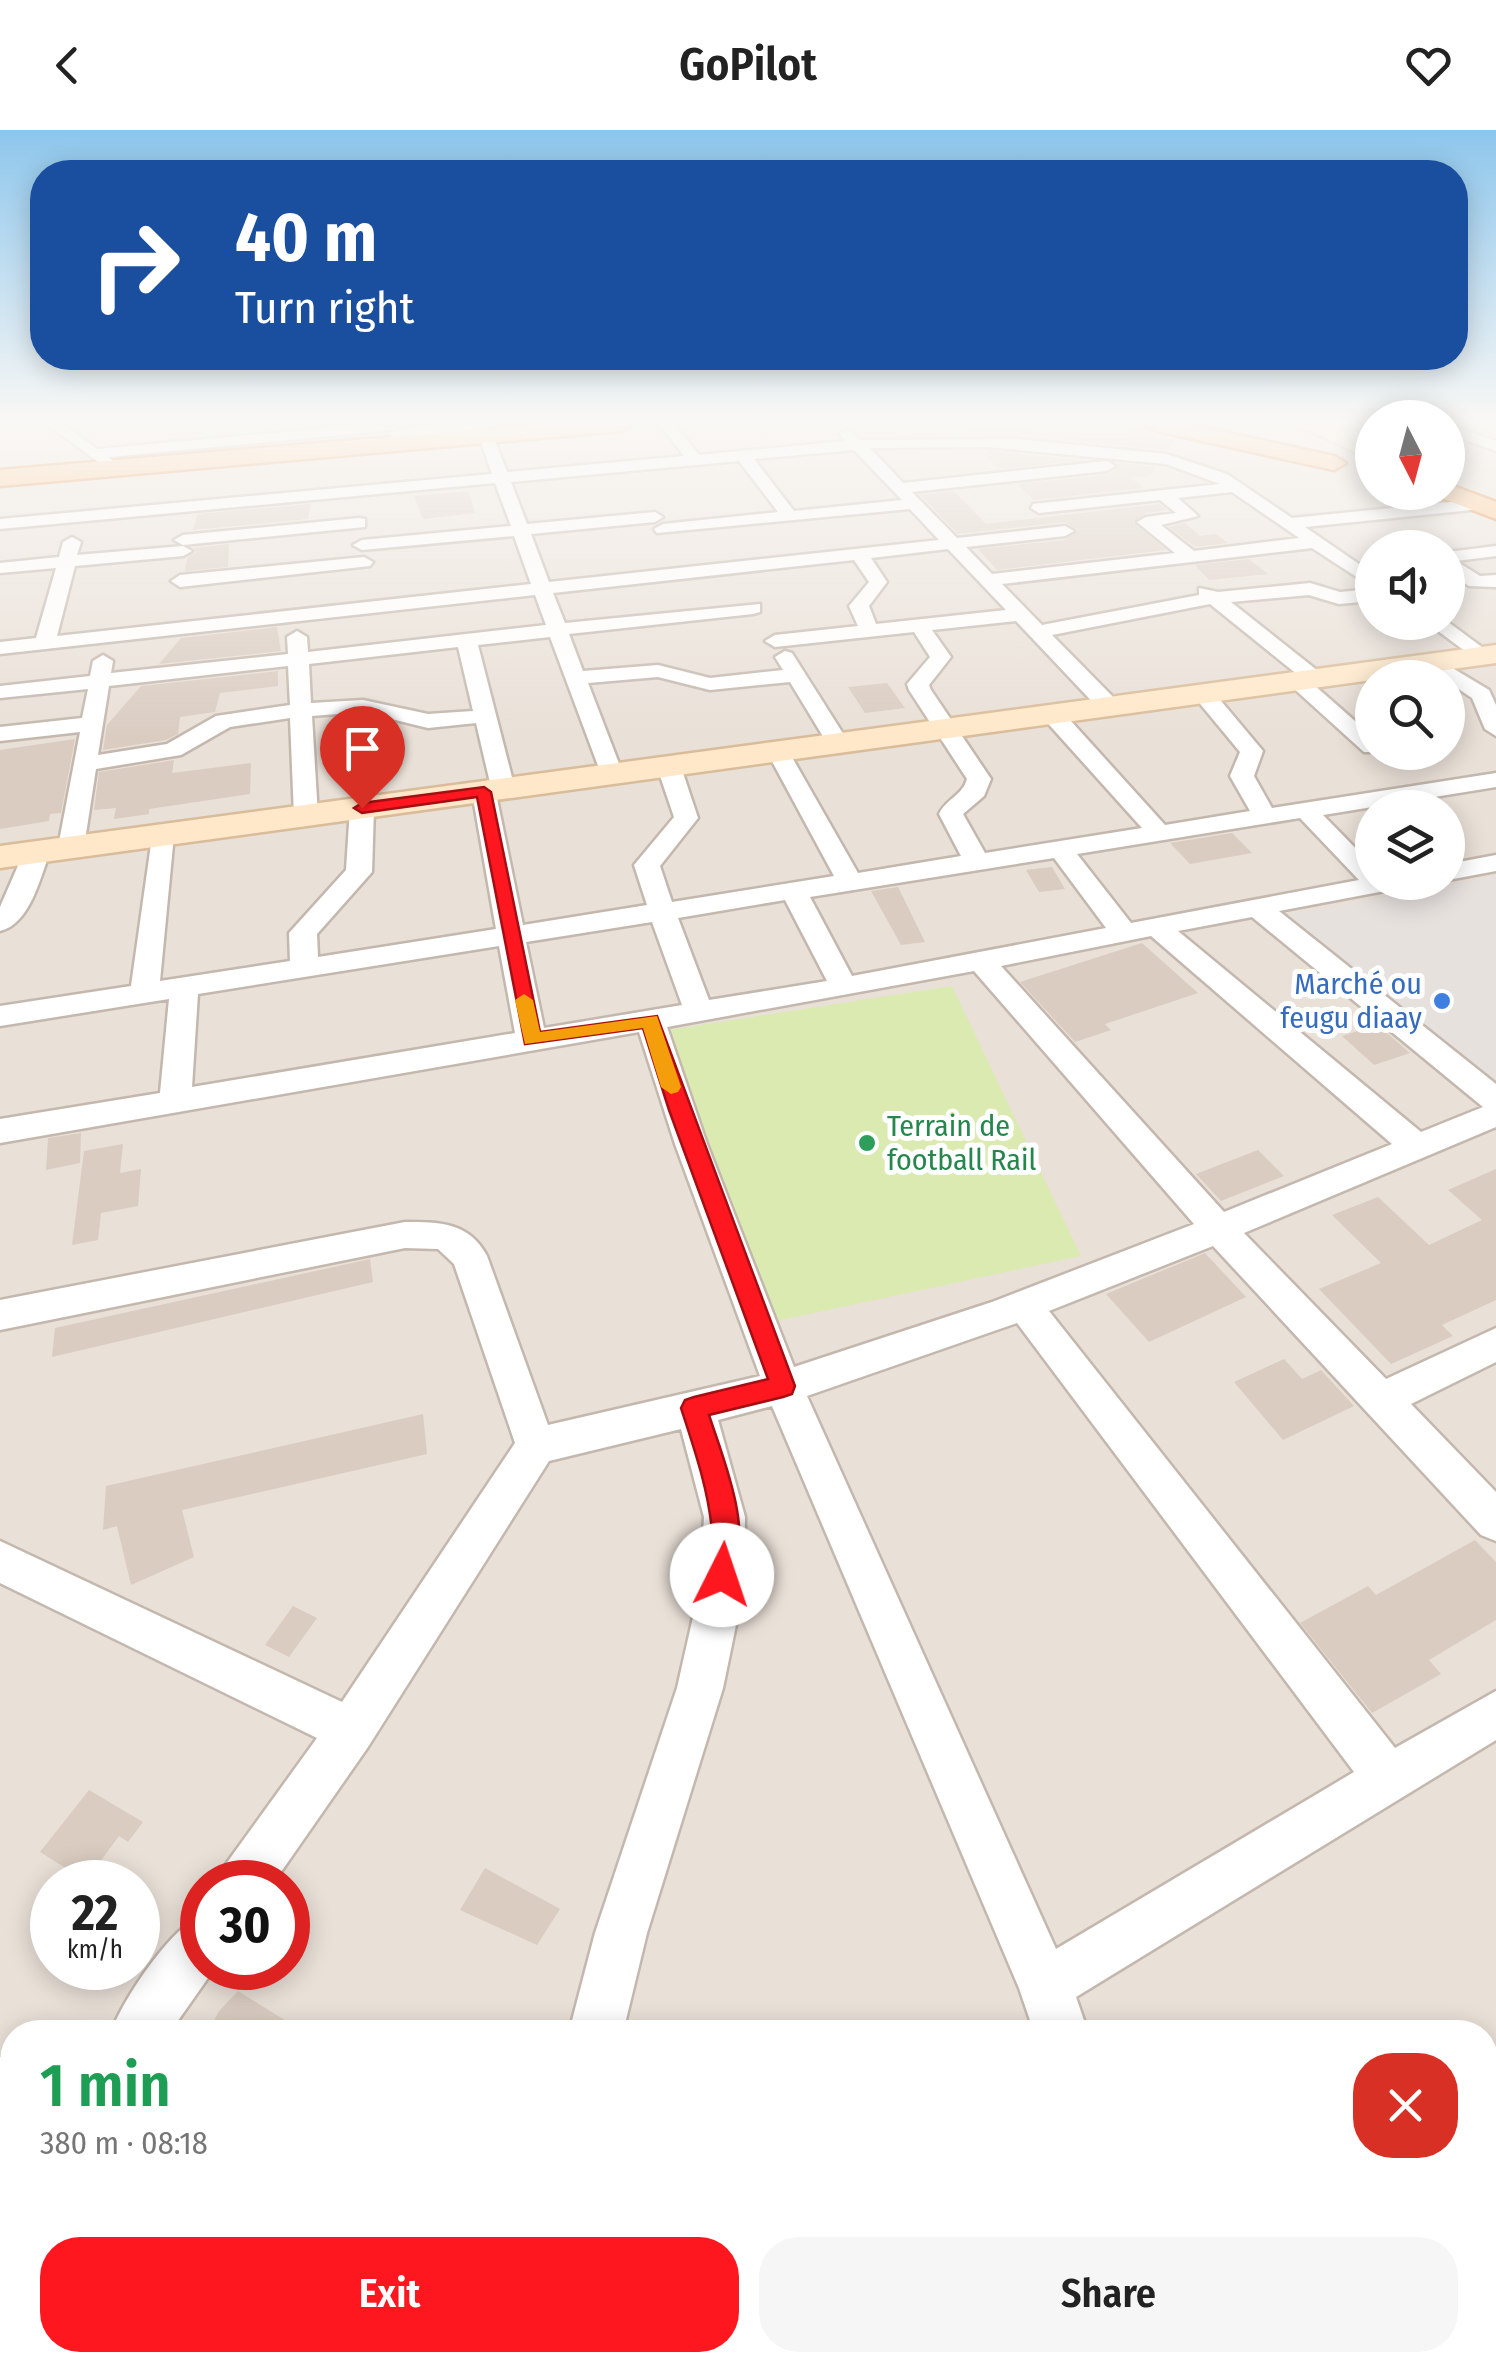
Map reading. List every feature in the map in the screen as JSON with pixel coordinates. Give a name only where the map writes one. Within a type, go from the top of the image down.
[{"type":"main road","points":[[1455,660],[1490,655]]},
{"type":"main road","points":[[0,857],[1355,674]]},
{"type":"street","points":[[44,643],[75,529]]},
{"type":"street","points":[[178,605],[184,529]]},
{"type":"street","points":[[0,568],[316,529]]},
{"type":"street","points":[[360,529],[366,577]]},
{"type":"street","points":[[520,529],[611,774]]},
{"type":"street","points":[[0,648],[107,636],[178,605],[366,577],[520,529],[668,537],[728,568],[838,744]]},
{"type":"street","points":[[178,605],[296,616],[366,577],[542,588],[668,537],[717,529]]},
{"type":"street","points":[[937,529],[1110,707]]},
{"type":"street","points":[[1060,529],[1085,549]]},
{"type":"street","points":[[1155,529],[1190,556]]},
{"type":"street","points":[[1294,529],[1355,564]]},
{"type":"street","points":[[728,568],[952,544],[1085,549],[1168,559],[1314,542]]},
{"type":"street","points":[[988,580],[1085,549]]},
{"type":"street","points":[[1465,557],[1496,551]]},
{"type":"street","points":[[859,554],[878,577],[859,606],[868,630]]},
{"type":"street","points":[[1168,559],[1307,680],[1355,729]]},
{"type":"street","points":[[1465,574],[1476,582],[1496,581]]},
{"type":"street","points":[[1035,632],[1214,598],[1310,588],[1339,598],[1355,597]]},
{"type":"street","points":[[0,692],[753,608]]},
{"type":"street","points":[[775,641],[1018,614]]},
{"type":"street","points":[[296,616],[306,816]]},
{"type":"street","points":[[919,625],[942,657],[918,684],[979,779],[976,792],[954,807],[951,814],[978,864]]},
{"type":"street","points":[[71,847],[107,636]]},
{"type":"street","points":[[1465,640],[1490,655]]},
{"type":"street","points":[[467,642],[486,716],[512,936],[532,1040]]},
{"type":"street","points":[[575,678],[658,671],[710,684],[795,675]]},
{"type":"street","points":[[1465,684],[1481,695],[1496,728]]},
{"type":"street","points":[[1203,694],[1252,751],[1242,776],[1265,816]]},
{"type":"street","points":[[85,764],[173,750],[224,721],[301,710],[363,706],[428,721],[486,716]]},
{"type":"street","points":[[1052,714],[1160,834]]},
{"type":"street","points":[[0,734],[92,724]]},
{"type":"street","points":[[778,752],[850,882]]},
{"type":"street","points":[[669,766],[686,818],[647,865],[699,1012]]},
{"type":"street","points":[[1400,770],[1423,790]]},
{"type":"street","points":[[1431,790],[1496,780]]},
{"type":"street","points":[[0,1016],[1355,802]]},
{"type":"street","points":[[304,968],[304,933],[358,872],[362,808]]},
{"type":"street","points":[[1305,810],[1355,859]]},
{"type":"street","points":[[144,994],[162,835]]},
{"type":"street","points":[[1061,850],[1124,933]]},
{"type":"street","points":[[0,923],[15,906],[37,852]]},
{"type":"street","points":[[1465,869],[1496,863]]},
{"type":"street","points":[[0,1132],[844,987],[1355,887]]},
{"type":"street","points":[[794,892],[844,987]]},
{"type":"street","points":[[1259,909],[1496,1101]]},
{"type":"street","points":[[1158,928],[1416,1147]]},
{"type":"street","points":[[980,960],[1217,1227],[1496,1521]]},
{"type":"street","points":[[175,1102],[184,988]]},
{"type":"street","points":[[650,1020],[679,1110],[783,1386],[1057,2020]]},
{"type":"street","points":[[259,1860],[351,1730],[536,1446],[783,1386],[895,1351],[1496,1114]]},
{"type":"street","points":[[0,1315],[405,1236],[446,1236],[470,1256],[536,1446]]},
{"type":"street","points":[[1022,1304],[1388,1779]]},
{"type":"street","points":[[1382,1400],[1496,1344]]},
{"type":"street","points":[[598,2020],[608,1971],[701,1691],[716,1615],[726,1536],[718,1485],[694,1408]]},
{"type":"street","points":[[0,1561],[351,1730]]},
{"type":"street","points":[[1045,1985],[1496,1714]]},
{"type":"street","points":[[146,2020],[180,1972]]},
{"type":"shaded area","points":[[0,529],[1496,529],[1496,2020],[0,2020]]},
{"type":"shaded area","name":"Marché ou feugu diaay","points":[[1496,876],[1496,1084],[1281,917],[1370,900],[1465,900],[1465,882]]},
{"type":"green space","name":"Terrain de football Rail","points":[[952,986],[1081,1256],[767,1323],[669,1030]]},
{"type":"building","points":[[953,529],[1006,529],[958,534]]},
{"type":"building","points":[[1141,529],[1166,550],[997,570],[978,549],[1065,540],[1078,530]]},
{"type":"building","points":[[1171,529],[1191,529],[1200,536],[1216,534],[1228,543],[1195,547]]},
{"type":"building","points":[[229,544],[228,567],[185,571],[187,558],[196,552],[194,548]]},
{"type":"building","points":[[1249,559],[1268,574],[1209,580],[1195,565]]},
{"type":"building","points":[[277,627],[281,651],[159,664],[181,638]]},
{"type":"building","points":[[278,671],[278,686],[220,693],[215,712],[180,717],[178,734],[166,740],[103,750],[107,725],[141,686]]},
{"type":"building","points":[[887,683],[905,708],[865,713],[848,687]]},
{"type":"building","points":[[75,739],[61,813],[50,814],[49,821],[0,829],[0,750]]},
{"type":"building","points":[[174,760],[172,773],[251,763],[250,794],[149,809],[149,814],[114,819],[116,808],[94,810],[99,772]]},
{"type":"building","points":[[1232,833],[1252,853],[1190,864],[1170,843]]},
{"type":"building","points":[[1052,867],[1065,889],[1039,892],[1026,870]]},
{"type":"building","points":[[898,887],[925,942],[901,945],[871,891]]},
{"type":"building","points":[[1142,943],[1198,993],[1105,1024],[1111,1030],[1075,1042],[1020,982]]},
{"type":"building","points":[[1377,1025],[1410,1053],[1374,1065],[1342,1036]]},
{"type":"building","points":[[81,1133],[80,1163],[46,1170],[48,1138]]},
{"type":"building","points":[[123,1144],[120,1173],[141,1169],[138,1206],[101,1213],[98,1240],[72,1245],[84,1151]]},
{"type":"building","points":[[1258,1150],[1284,1176],[1221,1201],[1196,1174]]},
{"type":"building","points":[[1496,1169],[1496,1300],[1442,1325],[1453,1336],[1391,1364],[1319,1289],[1381,1263],[1332,1215],[1378,1197],[1429,1245],[1482,1220],[1448,1190]]},
{"type":"building","points":[[1205,1253],[1246,1297],[1149,1342],[1106,1294]]},
{"type":"building","points":[[370,1259],[373,1282],[52,1357],[55,1328]]},
{"type":"building","points":[[1284,1359],[1302,1379],[1321,1370],[1354,1406],[1283,1440],[1234,1382]]},
{"type":"building","points":[[423,1414],[427,1454],[182,1510],[194,1557],[131,1585],[117,1526],[103,1530],[106,1486]]},
{"type":"building","points":[[1475,1540],[1496,1562],[1496,1620],[1429,1660],[1441,1674],[1372,1713],[1300,1623],[1368,1586],[1376,1595]]},
{"type":"building","points":[[293,1606],[317,1618],[289,1657],[265,1645]]},
{"type":"building","points":[[89,1790],[143,1822],[128,1842],[119,1836],[101,1860],[53,1860],[40,1852]]},
{"type":"building","points":[[485,1868],[560,1909],[537,1945],[460,1910]]},
{"type":"building","points":[[238,1991],[285,2020],[214,2020]]},
{"type":"slow traffic","points":[[524,1000],[532,1040],[650,1020],[671,1087]]},
{"type":"place","name":"Marché ou feugu diaay","points":[[1442,1001]]},
{"type":"place","name":"Terrain de football Rail","points":[[867,1143]]},
{"type":"route","points":[[362,808],[484,792],[532,1040],[650,1020],[679,1110],[783,1386],[694,1408],[718,1485],[726,1536],[722,1575]]}]
